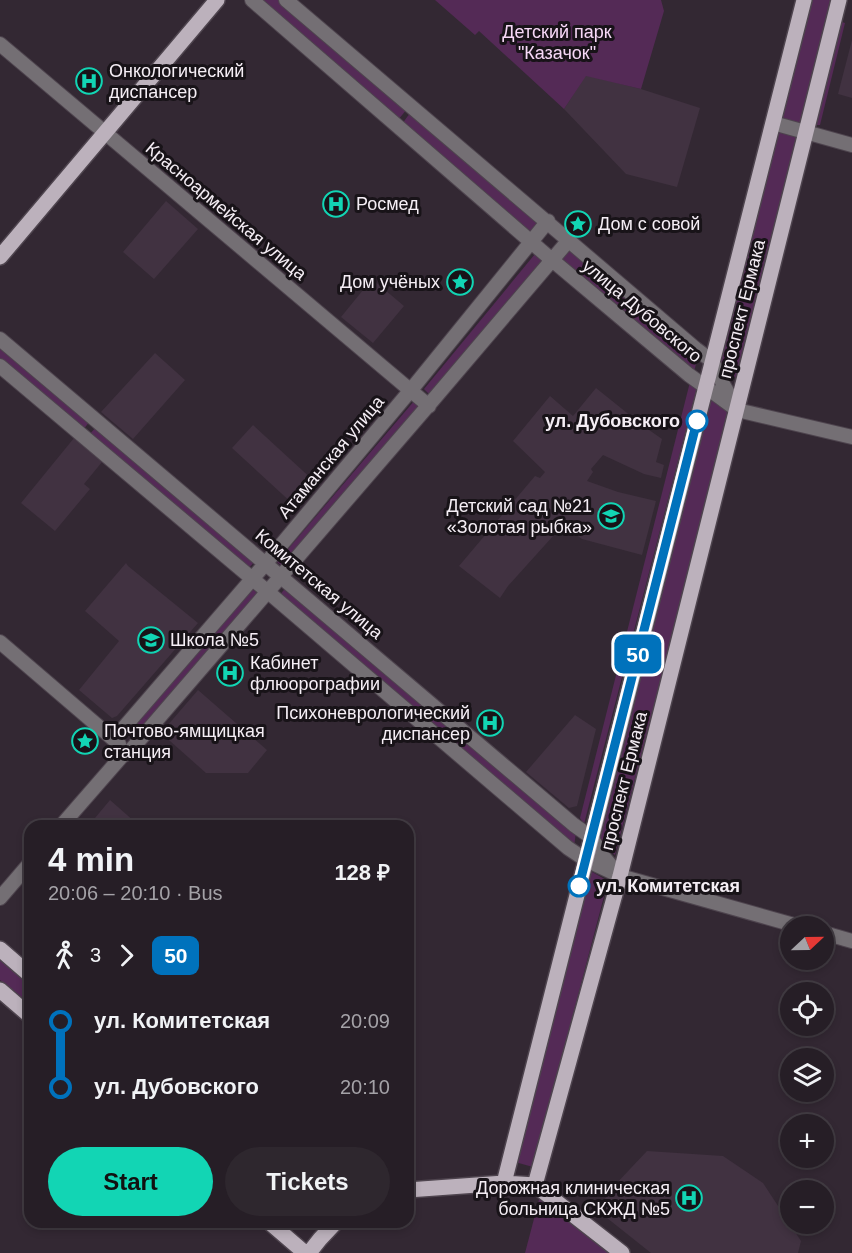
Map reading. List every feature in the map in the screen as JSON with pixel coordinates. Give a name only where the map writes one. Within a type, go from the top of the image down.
[{"type":"main road","points":[[0,257],[210,0]]},
{"type":"main road","points":[[0,250],[217,0]]},
{"type":"main road","name":"проспект Ермака","points":[[504,1183],[804,0]]},
{"type":"main road","name":"проспект Ермака","points":[[535,1185],[620,876],[839,0]]},
{"type":"main road","points":[[0,949],[24,970]]},
{"type":"main road","points":[[0,990],[24,1011]]},
{"type":"main road","points":[[414,1190],[504,1183],[535,1185],[622,1253]]},
{"type":"main road","points":[[276,1228],[304,1253]]},
{"type":"main road","points":[[309,1253],[327,1228]]},
{"type":"street","name":"улица Дубовского","points":[[252,0],[552,260],[689,375],[737,410]]},
{"type":"street","name":"улица Дубовского","points":[[286,0],[548,221],[696,350],[712,361],[737,410]]},
{"type":"street","name":"Красноармейская улица","points":[[0,45],[429,406]]},
{"type":"street","points":[[398,125],[411,107]]},
{"type":"street","points":[[773,123],[852,145]]},
{"type":"street","name":"Атаманская улица","points":[[114,739],[266,563],[548,221]]},
{"type":"street","points":[[66,820],[268,592],[569,240]]},
{"type":"street","name":"Комитетская улица","points":[[0,339],[591,837],[602,855],[620,876]]},
{"type":"street","points":[[0,366],[568,848],[585,860],[620,876],[780,921]]},
{"type":"street","points":[[737,410],[852,437]]},
{"type":"street","points":[[83,436],[96,420]]},
{"type":"street","points":[[0,642],[114,739],[126,754]]},
{"type":"street","points":[[0,898],[24,870]]},
{"type":"street","points":[[834,936],[852,941]]},
{"type":"shaded area","points":[[852,40],[852,98],[838,94]]},
{"type":"shaded area","points":[[586,75],[641,89],[700,108],[677,187],[626,174],[564,109]]},
{"type":"shaded area","points":[[166,201],[198,229],[154,279],[123,252]]},
{"type":"shaded area","points":[[372,279],[404,306],[373,343],[341,317]]},
{"type":"shaded area","points":[[155,353],[185,380],[133,439],[101,412]]},
{"type":"shaded area","points":[[596,388],[662,439],[656,462],[664,465],[661,478],[644,474],[603,455],[591,469],[593,472],[587,481],[618,492],[656,501],[642,555],[582,539],[563,525],[500,598],[459,566],[535,476],[540,478],[545,472],[513,441],[550,396],[573,416]]},
{"type":"shaded area","points":[[253,425],[315,482],[294,505],[232,448]]},
{"type":"shaded area","points":[[74,438],[102,462],[84,484],[90,489],[55,531],[21,503]]},
{"type":"shaded area","name":"Школа №5","points":[[126,563],[198,623],[117,716],[112,718],[79,690],[119,641],[85,611]]},
{"type":"shaded area","points":[[198,690],[267,750],[248,773],[206,773],[161,733]]},
{"type":"shaded area","points":[[575,715],[596,729],[577,806],[569,808],[526,772]]},
{"type":"shaded area","points":[[110,800],[133,820],[93,820]]},
{"type":"shaded area","name":"Дорожная клиническая больница СКЖД №5","points":[[647,1151],[723,1156],[763,1183],[780,1209],[780,1234],[796,1234],[801,1241],[798,1253],[651,1253],[597,1210],[614,1186]]},
{"type":"green space","points":[[260,0],[280,0],[407,109],[398,120]]},
{"type":"green space","name":"Детский парк \"Казачок\"","points":[[435,0],[661,0],[664,11],[641,89],[586,76],[564,109],[479,31],[475,35]]},
{"type":"green space","points":[[807,0],[833,0],[802,126],[777,120]]},
{"type":"green space","points":[[839,21],[845,23],[820,125],[816,125],[814,121]]},
{"type":"green space","points":[[410,113],[542,224],[533,234],[402,124]]},
{"type":"green space","points":[[774,131],[800,138],[738,380],[715,359]]},
{"type":"green space","points":[[570,245],[698,356],[694,372],[560,257]]},
{"type":"green space","points":[[535,254],[543,259],[429,394],[424,389]]},
{"type":"green space","points":[[0,345],[90,421],[83,430],[0,360]]},
{"type":"green space","points":[[690,382],[697,387],[584,824],[580,818]]},
{"type":"green space","points":[[705,395],[731,413],[615,855],[592,835]]},
{"type":"green space","points":[[415,400],[421,405],[283,567],[277,562]]},
{"type":"green space","points":[[97,426],[256,560],[247,570],[88,436]]},
{"type":"green space","points":[[288,585],[576,832],[574,847],[278,597]]},
{"type":"green space","points":[[250,587],[259,595],[137,739],[128,732]]},
{"type":"green space","points":[[587,869],[608,881],[533,1167],[515,1162]]},
{"type":"green space","points":[[0,955],[24,976],[24,1000],[0,980]]},
{"type":"green space","points":[[540,1196],[614,1253],[525,1253]]},
{"type":"bus line","name":"50","points":[[579,886],[697,421]]},
{"type":"place","name":"Онкологический диспансер","points":[[89,81]]},
{"type":"place","name":"Росмед","points":[[336,204]]},
{"type":"place","name":"Дом с совой","points":[[578,224]]},
{"type":"place","name":"Дом учёных","points":[[460,282]]},
{"type":"place","name":"ул. Дубовского","points":[[697,421]]},
{"type":"place","name":"Детский сад №21 «Золотая рыбка»","points":[[611,516]]},
{"type":"place","name":"Школа №5","points":[[151,640]]},
{"type":"place","name":"Кабинет флюорографии","points":[[230,673]]},
{"type":"place","name":"Психоневрологический диспансер","points":[[490,723]]},
{"type":"place","name":"Почтово-ямщицкая станция","points":[[85,741]]},
{"type":"place","name":"ул. Комитетская","points":[[579,886]]},
{"type":"place","name":"Дорожная клиническая больница СКЖД №5","points":[[689,1198]]}]
